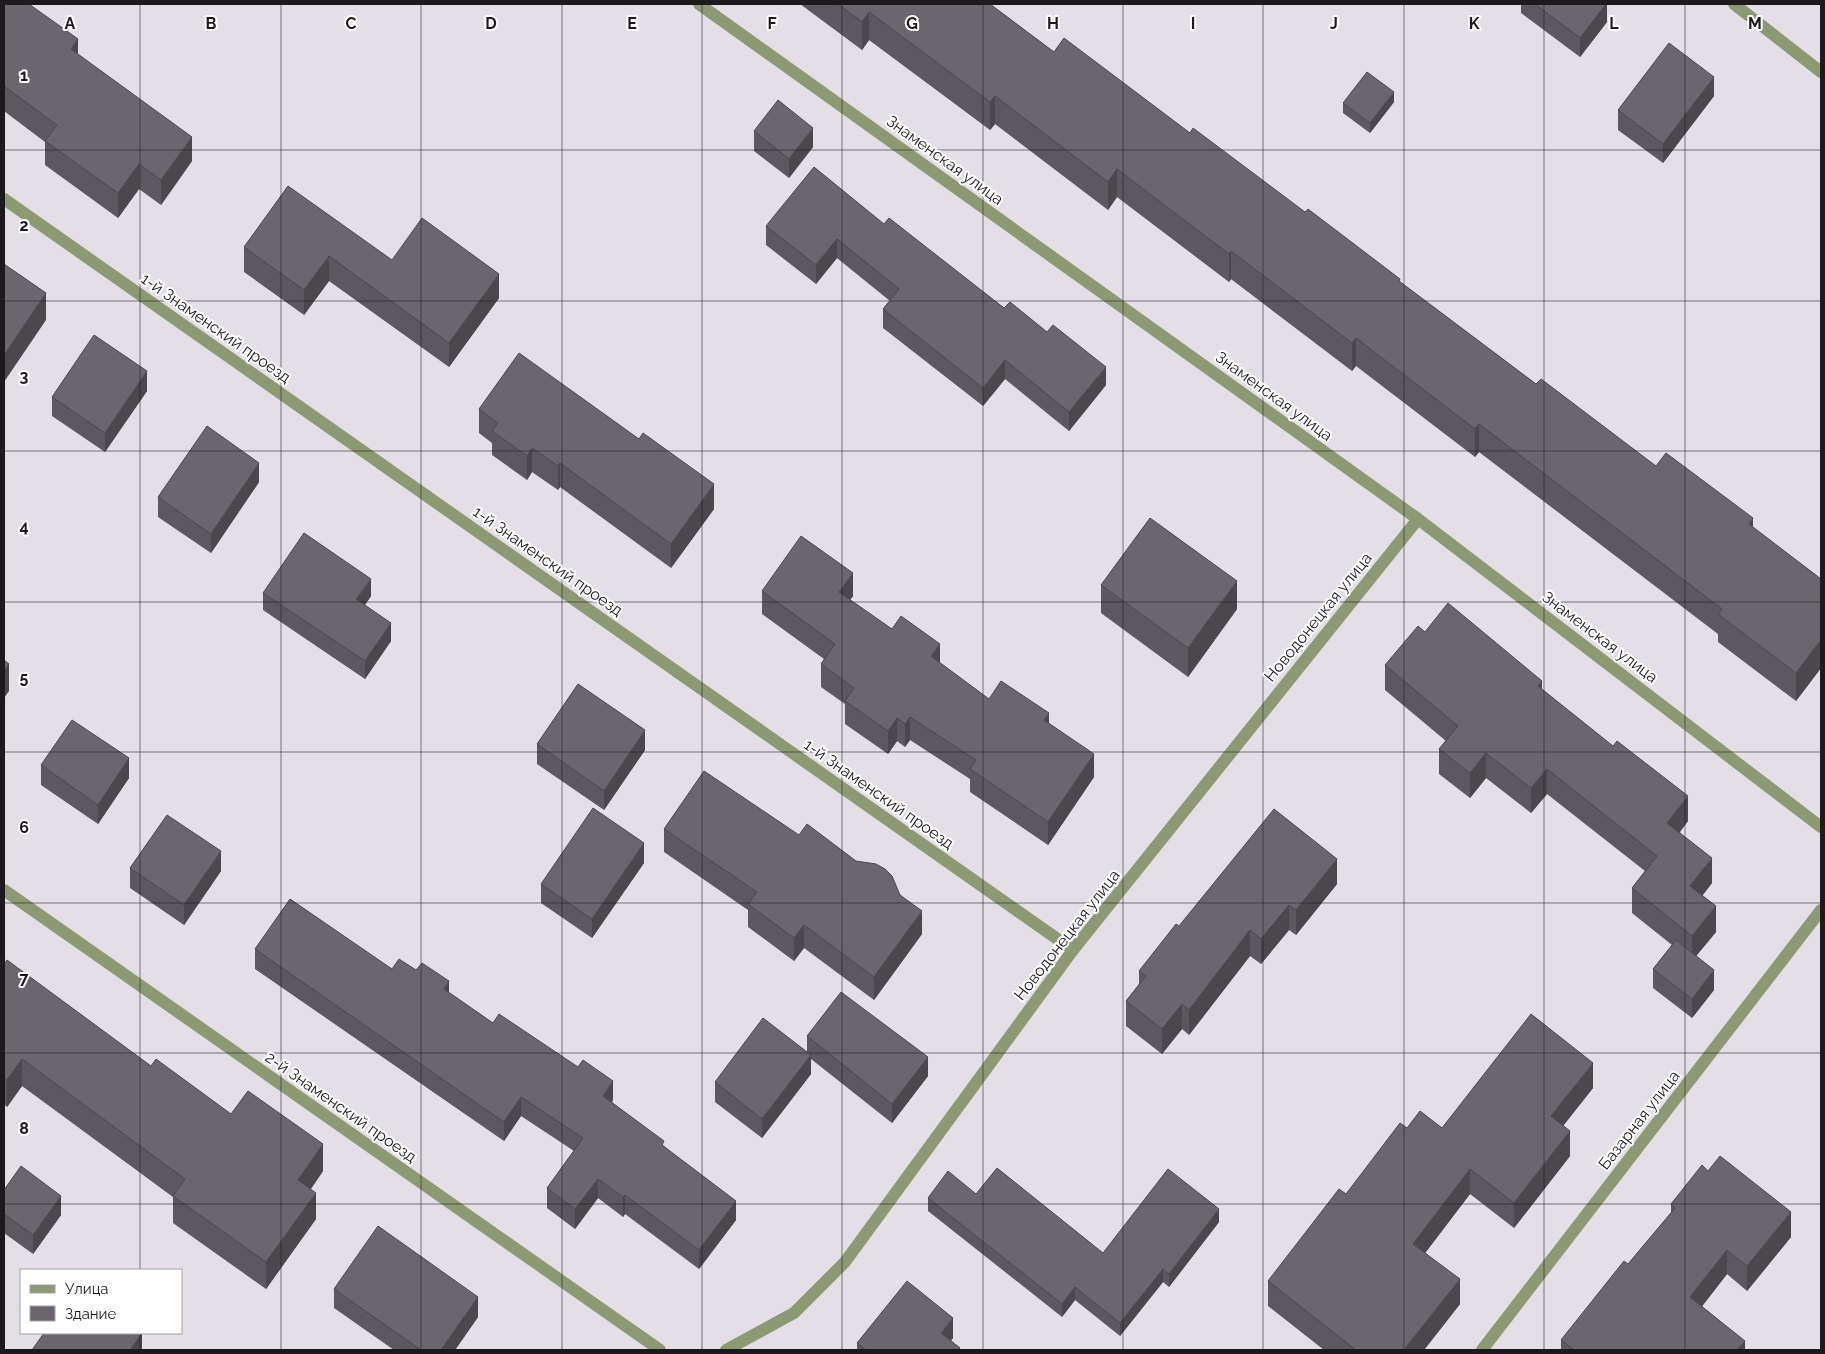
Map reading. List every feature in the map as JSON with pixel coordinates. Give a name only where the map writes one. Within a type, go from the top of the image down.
[{"type":"street","name":"Знаменская улица","points":[[698,4],[1418,519],[1821,827]]},
{"type":"street","points":[[1734,4],[1821,72]]},
{"type":"street","name":"1-й Знаменский проезд","points":[[4,199],[1073,950]]},
{"type":"street","name":"Новодонецкая улица","points":[[726,1350],[794,1313],[845,1262],[1073,950],[1418,519]]},
{"type":"street","name":"2-й Знаменский проезд","points":[[4,890],[660,1350]]},
{"type":"street","name":"Базарная улица","points":[[1482,1350],[1821,910]]},
{"type":"building","points":[[4,4],[29,4],[78,39],[71,49],[192,137],[161,180],[139,164],[118,193],[45,141],[57,125],[4,86]]},
{"type":"building","points":[[838,4],[990,4],[1054,52],[1064,38],[1190,133],[1193,128],[1305,212],[1308,209],[1400,279],[1399,281],[1536,384],[1541,379],[1656,466],[1666,453],[1753,518],[1749,524],[1821,579],[1821,640],[1796,673],[1718,614],[1722,609],[1479,424],[1475,429],[1356,338],[1352,343],[1231,251],[1229,254],[1117,169],[1108,182],[995,96],[990,102],[869,12],[862,22]]},
{"type":"building","points":[[1535,4],[1606,4],[1580,38]]},
{"type":"building","points":[[1669,43],[1714,77],[1663,144],[1618,110]]},
{"type":"building","points":[[1367,72],[1394,92],[1370,123],[1343,103]]},
{"type":"building","points":[[778,100],[813,128],[789,159],[754,131]]},
{"type":"building","points":[[814,167],[884,224],[889,218],[1004,308],[1010,302],[1047,332],[1053,325],[1106,367],[1069,412],[1005,360],[983,388],[883,309],[899,289],[837,239],[816,265],[766,226]]},
{"type":"building","points":[[288,186],[392,260],[422,218],[499,274],[449,343],[329,256],[304,290],[244,247]]},
{"type":"building","points":[[4,264],[46,293],[4,355]]},
{"type":"building","points":[[94,335],[147,371],[105,433],[52,397]]},
{"type":"building","points":[[519,353],[639,439],[643,433],[714,484],[671,544],[560,463],[558,466],[532,448],[527,456],[492,431],[498,423],[479,409]]},
{"type":"building","points":[[207,426],[259,463],[211,534],[158,497]]},
{"type":"building","points":[[1150,518],[1237,581],[1188,648],[1101,585]]},
{"type":"building","points":[[304,533],[371,579],[356,599],[391,623],[365,661],[263,593]]},
{"type":"building","points":[[801,536],[853,573],[839,592],[892,629],[901,616],[940,644],[931,656],[989,699],[1001,681],[1049,713],[1044,720],[1094,754],[1048,822],[970,769],[976,760],[910,717],[905,724],[897,718],[888,731],[845,701],[854,688],[821,664],[835,644],[762,591]]},
{"type":"building","points":[[1448,603],[1542,681],[1538,686],[1613,746],[1617,741],[1688,796],[1667,823],[1712,858],[1690,886],[1716,906],[1692,936],[1632,888],[1657,856],[1547,769],[1531,788],[1486,753],[1470,773],[1439,749],[1458,726],[1385,665],[1418,626],[1425,632]]},
{"type":"building","points":[[4,660],[9,664],[4,671]]},
{"type":"building","points":[[578,684],[645,730],[604,791],[537,744]]},
{"type":"building","points":[[72,720],[129,758],[98,805],[41,765]]},
{"type":"building","points":[[704,771],[799,835],[807,824],[856,861],[876,864],[885,869],[892,876],[900,895],[922,911],[874,977],[804,925],[794,938],[748,904],[757,892],[664,829]]},
{"type":"building","points":[[593,808],[644,843],[592,919],[541,884]]},
{"type":"building","points":[[1274,809],[1337,859],[1296,910],[1289,905],[1261,939],[1250,930],[1189,1010],[1182,1004],[1162,1029],[1126,1001],[1146,976],[1139,971],[1176,924],[1179,926]]},
{"type":"building","points":[[167,815],[221,851],[184,905],[130,868]]},
{"type":"building","points":[[290,899],[392,969],[399,959],[416,970],[422,963],[449,981],[444,989],[493,1023],[499,1014],[578,1067],[583,1060],[613,1081],[603,1096],[664,1141],[662,1145],[736,1201],[699,1250],[625,1195],[623,1197],[598,1179],[575,1209],[547,1188],[583,1138],[521,1097],[504,1122],[255,949]]},
{"type":"building","points":[[1676,940],[1714,970],[1692,999],[1653,969]]},
{"type":"building","points":[[7,960],[151,1066],[156,1059],[231,1114],[248,1091],[323,1144],[298,1180],[316,1193],[266,1262],[173,1196],[185,1179],[22,1059],[7,1080],[4,1077],[4,964]]},
{"type":"building","points":[[841,992],[928,1057],[892,1104],[807,1036]]},
{"type":"building","points":[[1531,1014],[1593,1063],[1551,1116],[1570,1131],[1514,1203],[1470,1169],[1413,1244],[1460,1279],[1404,1350],[1356,1350],[1268,1281],[1339,1189],[1346,1194],[1400,1123],[1407,1128],[1420,1111],[1442,1128]]},
{"type":"building","points":[[763,1018],[811,1055],[762,1119],[715,1082]]},
{"type":"building","points":[[1720,1156],[1791,1212],[1747,1266],[1727,1250],[1690,1297],[1745,1341],[1737,1350],[1574,1350],[1561,1340],[1624,1261],[1628,1264],[1675,1208],[1671,1204],[1702,1165],[1708,1171]]},
{"type":"building","points":[[21,1166],[61,1196],[33,1235],[4,1214],[4,1190]]},
{"type":"building","points":[[997,1168],[1103,1253],[1168,1169],[1219,1209],[1169,1274],[1163,1269],[1120,1323],[1075,1287],[1062,1304],[928,1198],[948,1171],[976,1194]]},
{"type":"building","points":[[378,1226],[478,1297],[441,1350],[421,1350],[334,1289]]},
{"type":"building","points":[[907,1281],[953,1318],[941,1333],[960,1348],[958,1350],[866,1350],[857,1343]]},
{"type":"building","points":[[43,1334],[141,1334],[130,1350],[32,1350]]}]
